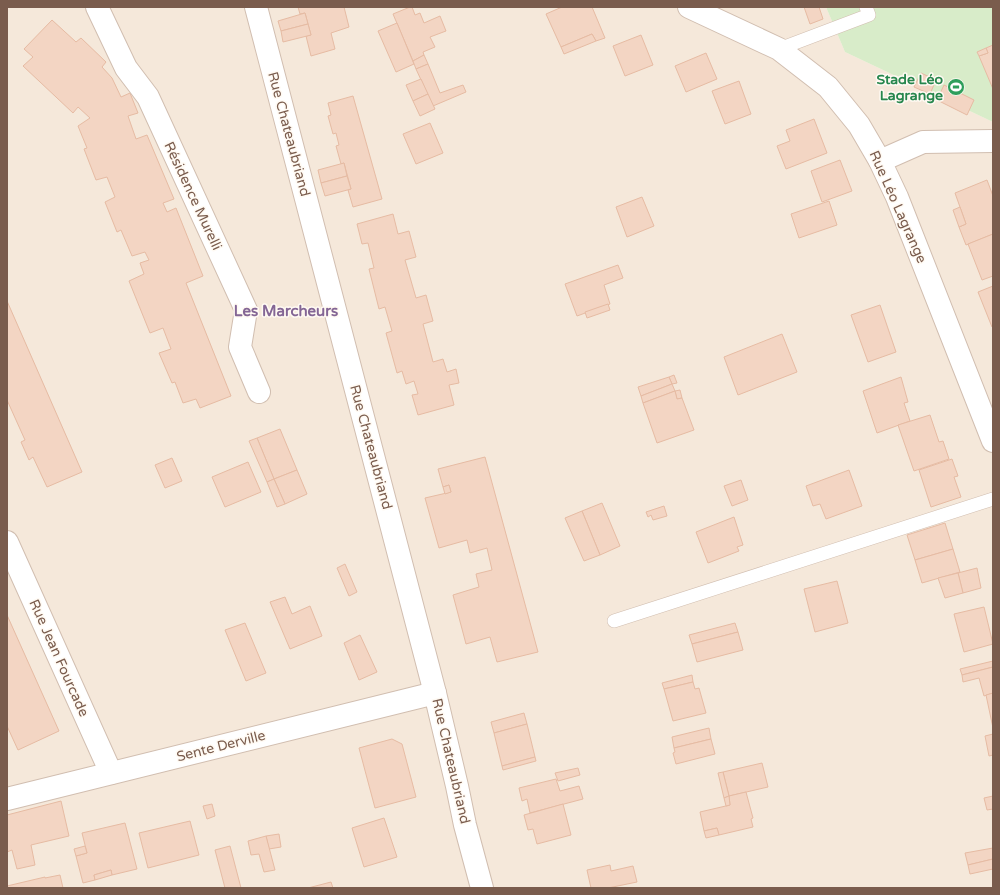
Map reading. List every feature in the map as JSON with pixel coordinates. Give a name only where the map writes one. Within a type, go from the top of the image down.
[{"type":"street","name":"Résidence Murelli","points":[[98,7],[126,68],[148,96],[246,310],[240,346],[259,392]]},
{"type":"street","name":"Rue Chateaubriand","points":[[256,7],[435,693],[458,786],[465,824],[482,888]]},
{"type":"street","name":"Rue Léo Lagrange","points":[[689,7],[779,49],[828,87],[859,125],[880,161],[897,197],[993,441]]},
{"type":"street","points":[[880,161],[924,142],[993,141]]},
{"type":"street","name":"Rue Jean Fourcade","points":[[7,542],[111,773]]},
{"type":"street","name":"Sente Derville","points":[[7,798],[435,693]]},
{"type":"lane","points":[[779,49],[869,14],[866,7]]},
{"type":"lane","points":[[614,621],[993,499]]},
{"type":"shaded area","points":[[7,7],[826,7],[845,52],[993,122],[993,888],[7,888]]},
{"type":"green space","name":"Stade Léo Lagrange","points":[[826,7],[993,7],[993,122],[845,52]]},
{"type":"building","points":[[298,7],[344,7],[349,27],[331,33],[335,49],[311,56],[306,36],[311,35],[305,13],[300,14]]},
{"type":"building","points":[[412,7],[415,15],[420,13],[424,23],[440,16],[446,31],[430,37],[435,47],[423,52],[424,55],[413,61],[393,14]]},
{"type":"building","points":[[562,7],[592,7],[605,38],[596,41],[592,34],[561,47],[546,14]]},
{"type":"building","points":[[804,7],[819,7],[823,19],[810,24]]},
{"type":"building","points":[[305,13],[308,24],[281,31],[278,21]]},
{"type":"building","points":[[52,20],[76,42],[81,38],[106,62],[102,67],[112,78],[121,97],[130,93],[138,113],[128,116],[136,139],[147,135],[174,199],[163,203],[167,212],[176,208],[203,276],[186,283],[231,396],[200,408],[196,399],[183,403],[175,382],[172,383],[159,353],[171,349],[163,328],[150,333],[129,281],[144,274],[140,263],[149,260],[145,252],[132,256],[121,230],[117,232],[105,202],[115,197],[107,177],[96,180],[84,149],[87,148],[78,126],[90,118],[78,107],[73,113],[23,66],[33,57],[24,49]]},
{"type":"building","points":[[397,23],[414,64],[396,72],[378,31]]},
{"type":"building","points":[[308,24],[311,35],[283,42],[281,31]]},
{"type":"building","points":[[592,34],[596,41],[564,54],[561,47]]},
{"type":"building","points":[[641,35],[653,65],[625,76],[613,46]]},
{"type":"building","points":[[993,45],[993,89],[979,56],[988,53],[986,48]]},
{"type":"building","points":[[986,48],[988,53],[979,56],[977,52]]},
{"type":"building","points":[[706,53],[717,79],[686,92],[675,66]]},
{"type":"building","points":[[424,55],[428,64],[416,69],[413,61]]},
{"type":"building","points":[[428,64],[440,93],[463,85],[466,92],[433,106],[416,69]]},
{"type":"building","points":[[921,73],[936,80],[930,94],[914,87]]},
{"type":"building","points":[[421,79],[428,94],[413,101],[406,85]]},
{"type":"building","points":[[739,81],[751,114],[725,124],[712,91]]},
{"type":"building","points":[[944,85],[974,100],[967,115],[937,100]]},
{"type":"building","points":[[428,94],[435,109],[420,116],[413,101]]},
{"type":"building","points":[[353,96],[382,199],[353,207],[348,190],[351,189],[344,163],[341,164],[336,146],[339,145],[336,133],[333,134],[328,116],[331,115],[328,103]]},
{"type":"building","points":[[814,119],[827,153],[786,169],[777,146],[790,141],[786,130]]},
{"type":"building","points":[[430,123],[443,153],[416,164],[403,134]]},
{"type":"building","points":[[840,160],[852,191],[822,202],[811,171]]},
{"type":"building","points":[[344,163],[347,176],[321,183],[318,170]]},
{"type":"building","points":[[347,176],[351,189],[325,196],[321,183]]},
{"type":"building","points":[[987,180],[993,196],[993,234],[966,245],[959,227],[966,224],[955,193]]},
{"type":"building","points":[[642,197],[654,226],[627,237],[616,207]]},
{"type":"building","points":[[829,201],[837,225],[799,238],[791,214]]},
{"type":"building","points":[[960,207],[966,224],[959,227],[953,210]]},
{"type":"building","points":[[393,214],[398,234],[409,231],[416,257],[405,260],[416,298],[426,295],[433,321],[423,324],[433,362],[443,359],[447,372],[456,369],[459,383],[449,385],[454,405],[418,415],[412,395],[418,394],[414,381],[406,384],[402,371],[397,373],[386,333],[392,331],[385,307],[379,309],[369,269],[374,268],[368,243],[362,244],[357,224]]},
{"type":"building","points":[[993,234],[993,276],[982,280],[968,244]]},
{"type":"building","points":[[618,265],[623,278],[604,285],[610,304],[577,316],[565,284]]},
{"type":"building","points":[[993,286],[993,327],[992,327],[978,292]]},
{"type":"building","points":[[7,301],[82,472],[47,487],[33,457],[29,460],[21,442],[25,440],[7,400]]},
{"type":"building","points":[[608,304],[610,310],[587,318],[585,312]]},
{"type":"building","points":[[880,305],[896,352],[868,362],[851,315]]},
{"type":"building","points":[[782,334],[797,372],[738,395],[724,357]]},
{"type":"building","points":[[674,375],[677,383],[672,384],[669,377]]},
{"type":"building","points":[[669,377],[672,384],[641,396],[638,387]]},
{"type":"building","points":[[901,377],[908,402],[904,403],[910,421],[877,433],[863,391]]},
{"type":"building","points":[[672,384],[675,391],[643,403],[641,396]]},
{"type":"building","points":[[680,390],[682,398],[677,399],[675,391]]},
{"type":"building","points":[[675,391],[677,399],[682,398],[694,430],[657,443],[643,403]]},
{"type":"building","points":[[930,415],[939,442],[943,441],[949,459],[914,471],[898,425]]},
{"type":"building","points":[[280,429],[297,470],[274,479],[257,438]]},
{"type":"building","points":[[257,438],[274,479],[267,482],[249,441]]},
{"type":"building","points":[[485,457],[538,652],[497,662],[490,637],[466,644],[453,595],[479,587],[476,574],[492,570],[487,548],[470,553],[467,540],[439,548],[425,498],[451,492],[449,485],[443,487],[438,469]]},
{"type":"building","points":[[172,458],[182,481],[165,488],[155,465]]},
{"type":"building","points":[[952,459],[958,476],[954,477],[961,497],[931,507],[919,470]]},
{"type":"building","points":[[248,462],[261,492],[225,507],[212,477]]},
{"type":"building","points":[[297,470],[307,494],[285,504],[274,479]]},
{"type":"building","points":[[849,470],[862,506],[826,519],[820,504],[813,506],[806,486]]},
{"type":"building","points":[[274,479],[285,504],[277,507],[267,482]]},
{"type":"building","points":[[741,480],[748,500],[732,506],[724,486]]},
{"type":"building","points":[[449,485],[451,492],[445,494],[443,487]]},
{"type":"building","points":[[602,503],[620,546],[600,555],[582,511]]},
{"type":"building","points":[[664,506],[667,516],[653,520],[651,515],[648,517],[646,512]]},
{"type":"building","points":[[582,511],[600,555],[584,561],[565,518]]},
{"type":"building","points":[[734,517],[743,545],[737,547],[739,551],[708,563],[696,532]]},
{"type":"building","points":[[945,523],[953,549],[915,560],[907,535]]},
{"type":"building","points":[[953,549],[960,572],[922,583],[915,560]]},
{"type":"building","points":[[345,564],[357,592],[349,596],[337,568]]},
{"type":"building","points":[[977,568],[981,588],[963,593],[958,573]]},
{"type":"building","points":[[958,573],[963,593],[945,598],[938,578]]},
{"type":"building","points":[[837,581],[848,623],[815,632],[804,589]]},
{"type":"building","points":[[285,597],[292,614],[310,606],[322,636],[290,649],[270,602]]},
{"type":"building","points":[[984,607],[993,644],[964,652],[954,614]]},
{"type":"building","points":[[7,615],[59,731],[18,750],[7,726]]},
{"type":"building","points":[[245,623],[266,673],[246,681],[225,630]]},
{"type":"building","points":[[735,623],[738,632],[692,644],[689,635]]},
{"type":"building","points":[[738,632],[743,650],[697,662],[692,644]]},
{"type":"building","points":[[360,635],[377,672],[359,680],[344,643]]},
{"type":"building","points":[[993,661],[993,667],[962,675],[960,669]]},
{"type":"building","points":[[993,667],[993,693],[984,696],[979,678],[963,682],[962,675]]},
{"type":"building","points":[[692,675],[693,682],[664,689],[662,683]]},
{"type":"building","points":[[693,682],[695,689],[699,688],[706,713],[673,721],[664,689]]},
{"type":"building","points":[[993,693],[993,728],[986,695]]},
{"type":"building","points":[[524,713],[527,724],[494,733],[491,722]]},
{"type":"building","points":[[527,724],[535,757],[502,766],[494,733]]},
{"type":"building","points":[[709,728],[711,739],[674,748],[672,737]]},
{"type":"building","points":[[993,734],[993,755],[989,756],[985,736]]},
{"type":"building","points":[[392,739],[402,744],[416,797],[375,808],[359,748]]},
{"type":"building","points":[[711,739],[715,754],[676,764],[673,753],[675,752],[674,748]]},
{"type":"building","points":[[535,757],[536,761],[503,770],[502,766]]},
{"type":"building","points":[[762,763],[768,787],[729,796],[723,772]]},
{"type":"building","points":[[578,768],[580,775],[558,781],[555,773]]},
{"type":"building","points":[[723,772],[729,796],[724,798],[718,773]]},
{"type":"building","points":[[556,779],[560,791],[579,786],[583,799],[530,813],[527,799],[522,801],[519,788]]},
{"type":"building","points":[[746,792],[753,818],[751,819],[753,827],[719,835],[717,828],[704,831],[700,812],[730,805],[729,796]]},
{"type":"building","points":[[729,796],[730,805],[726,806],[724,798]]},
{"type":"building","points":[[993,796],[993,809],[987,810],[984,798]]},
{"type":"building","points":[[61,801],[69,836],[31,845],[35,865],[17,869],[12,850],[7,852],[7,815]]},
{"type":"building","points":[[212,804],[215,816],[207,819],[203,806]]},
{"type":"building","points":[[563,804],[571,835],[537,844],[533,829],[528,830],[524,815]]},
{"type":"building","points":[[384,818],[397,857],[364,867],[352,828]]},
{"type":"building","points":[[190,821],[199,855],[148,868],[139,833]]},
{"type":"building","points":[[125,823],[137,869],[112,875],[111,870],[94,875],[95,880],[83,883],[76,856],[87,853],[82,833]]},
{"type":"building","points":[[717,828],[719,835],[706,838],[704,831]]},
{"type":"building","points":[[279,834],[281,847],[269,849],[266,836]]},
{"type":"building","points":[[266,836],[275,870],[264,872],[259,854],[251,855],[248,841]]},
{"type":"building","points":[[85,846],[87,853],[76,856],[74,849]]},
{"type":"building","points":[[230,846],[241,888],[225,888],[215,850]]},
{"type":"building","points":[[993,848],[993,859],[968,865],[965,853]]},
{"type":"building","points":[[993,859],[993,869],[970,874],[968,865]]},
{"type":"building","points":[[610,865],[611,871],[633,866],[637,882],[608,888],[591,888],[587,870]]},
{"type":"building","points":[[111,870],[112,875],[95,880],[94,875]]},
{"type":"building","points":[[60,875],[63,888],[7,888],[7,886]]},
{"type":"building","points":[[331,882],[333,888],[308,888]]},
{"type":"place","name":"Stade Léo Lagrange","points":[[956,87]]},
{"type":"district","name":"Les Marcheurs","points":[[286,311]]}]
